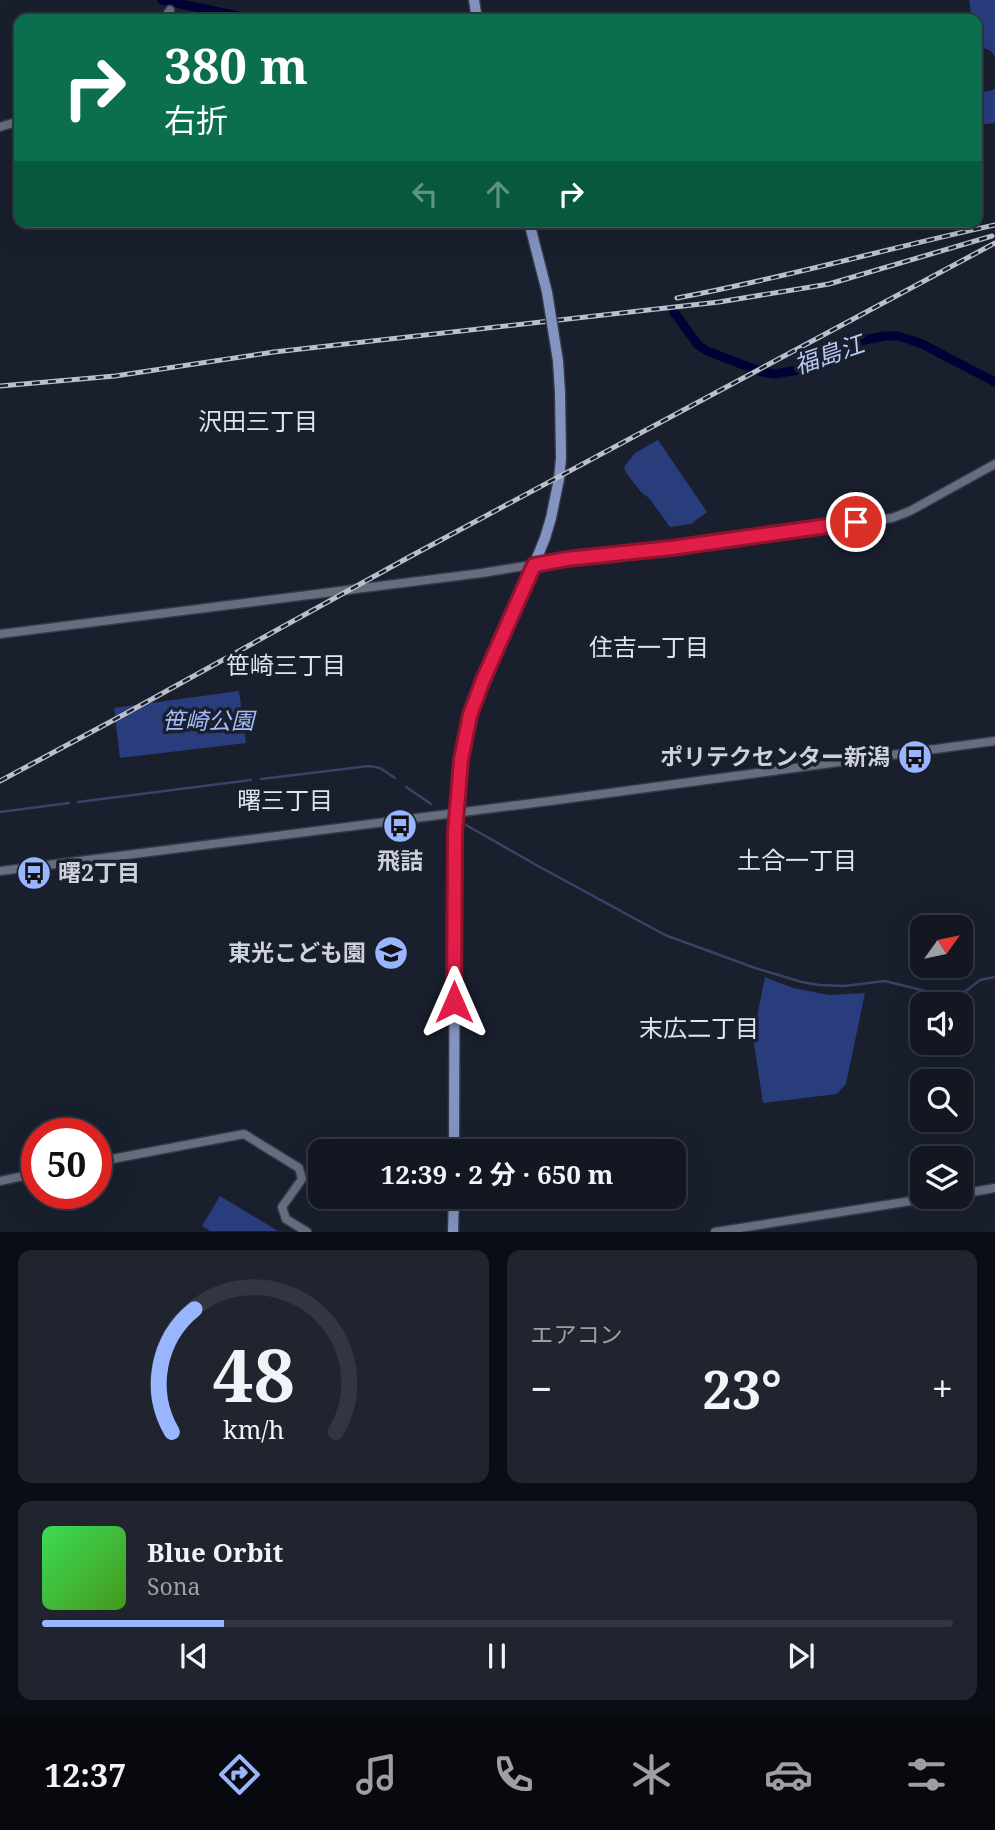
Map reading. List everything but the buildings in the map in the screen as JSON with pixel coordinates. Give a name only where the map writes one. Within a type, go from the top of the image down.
[{"type":"main road","points":[[454,1139],[456,813],[461,760],[470,715],[548,528],[559,478],[561,431],[558,361],[547,292],[531,228]]},
{"type":"main road","points":[[453,1209],[453,1231]]},
{"type":"street","points":[[167,14],[170,10]]},
{"type":"street","points":[[0,634],[892,517],[910,511],[995,464]]},
{"type":"street","points":[[0,871],[995,741]]},
{"type":"street","points":[[112,1159],[244,1134],[299,1168],[302,1179],[282,1208],[286,1219],[307,1231]]},
{"type":"street","points":[[0,1181],[21,1176]]},
{"type":"street","points":[[973,1192],[995,1188]]},
{"type":"street","points":[[715,1231],[910,1201]]},
{"type":"green space","points":[[969,0],[995,0],[995,57],[991,51],[982,47],[982,14],[971,14]]},
{"type":"green space","points":[[995,88],[995,123],[982,124],[982,92]]},
{"type":"green space","points":[[658,440],[707,512],[691,524],[670,527],[624,467],[635,453]]},
{"type":"green space","name":"笹崎公園","points":[[239,691],[246,743],[120,758],[114,708]]},
{"type":"green space","points":[[765,977],[793,988],[829,995],[865,993],[846,1084],[837,1094],[763,1103],[753,1037]]},
{"type":"green space","points":[[220,1196],[278,1231],[210,1231],[202,1226]]},
{"type":"waterway","name":"福島江","points":[[162,0],[229,14]]},
{"type":"waterway","name":"福島江","points":[[674,312],[698,345],[762,372],[774,374],[798,370],[859,341],[898,336],[920,343],[995,382]]},
{"type":"waterway","points":[[261,779],[369,766],[380,768],[395,778]]},
{"type":"waterway","points":[[78,802],[251,780]]},
{"type":"waterway","points":[[406,787],[431,804]]},
{"type":"waterway","points":[[0,812],[69,803]]},
{"type":"waterway","points":[[466,825],[665,935],[802,982],[844,986],[885,981],[941,995],[955,995],[966,991],[980,980],[995,977]]},
{"type":"railway","points":[[677,298],[995,225]]},
{"type":"railway","points":[[0,386],[115,376],[274,352],[719,302],[829,284],[992,236]]},
{"type":"railway","points":[[0,781],[411,556],[995,243]]},
{"type":"place","name":"ポリテクセンター新潟","points":[[915,757]]},
{"type":"place","name":"飛詰","points":[[400,826]]},
{"type":"place","name":"曙2丁目","points":[[34,873]]},
{"type":"place","name":"東光こども園","points":[[391,953]]},
{"type":"district","name":"沢田三丁目","points":[[258,422]]},
{"type":"district","name":"住吉一丁目","points":[[649,648]]},
{"type":"district","name":"笹崎三丁目","points":[[286,666]]},
{"type":"district","name":"曙三丁目","points":[[285,801]]},
{"type":"district","name":"土合一丁目","points":[[797,861]]},
{"type":"district","name":"末広二丁目","points":[[699,1029]]},
{"type":"route","points":[[454,1002],[455,832],[461,760],[470,715],[483,680],[534,565],[856,522]]}]
